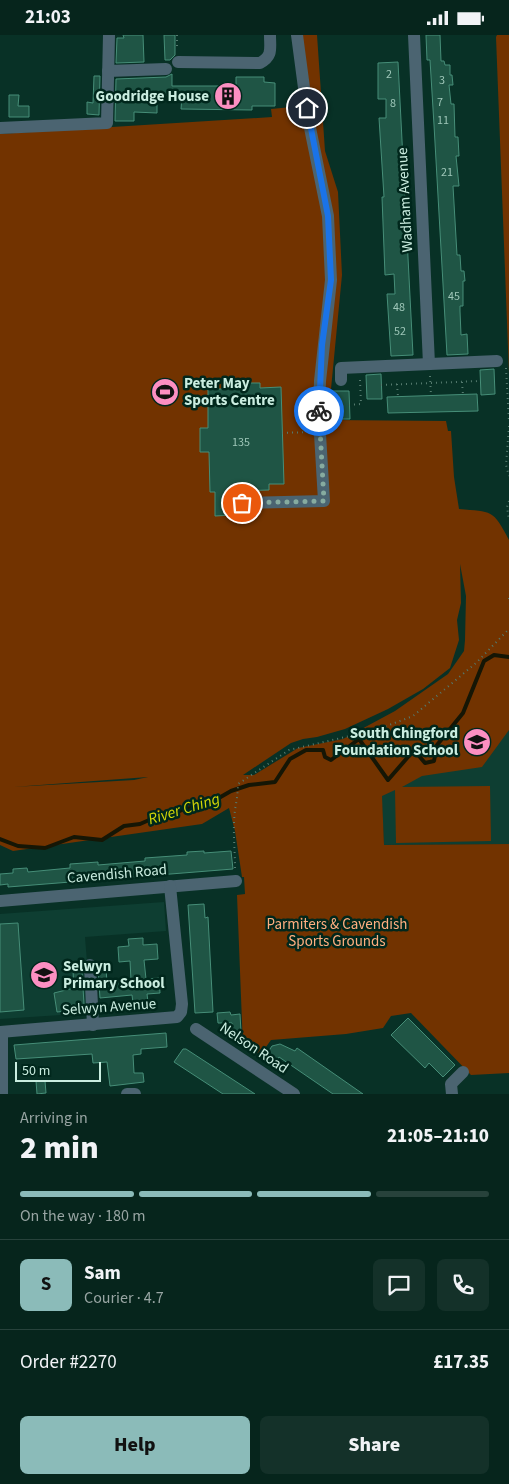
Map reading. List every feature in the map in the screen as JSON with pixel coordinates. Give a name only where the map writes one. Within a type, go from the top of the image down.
[{"type":"street","points":[[0,128],[107,123],[109,35]]},
{"type":"street","points":[[178,62],[260,63],[268,59],[270,54],[270,35]]},
{"type":"street","points":[[242,503],[324,501],[320,432],[320,381],[331,280],[328,216],[308,119],[297,35]]},
{"type":"street","name":"Wadham Avenue","points":[[414,35],[429,364]]},
{"type":"street","points":[[108,71],[166,69]]},
{"type":"street","points":[[341,380],[341,368],[497,361]]},
{"type":"street","name":"Cavendish Road","points":[[0,901],[236,881]]},
{"type":"street","name":"Selwyn Avenue","points":[[1,1032],[172,1019],[177,1017],[181,1012],[170,886]]},
{"type":"street","points":[[90,965],[93,1025]]},
{"type":"street","name":"Nelson Road","points":[[196,1029],[294,1094]]},
{"type":"street","points":[[1,1032],[2,1094]]},
{"type":"street","points":[[452,1094],[451,1084],[463,1072]]},
{"type":"street","points":[[127,1094],[136,1094]]},
{"type":"path","points":[[177,35],[178,62]]},
{"type":"path","points":[[497,361],[505,364],[509,422]]},
{"type":"path","points":[[429,364],[431,396]]},
{"type":"path","points":[[349,405],[361,405],[360,367]]},
{"type":"path","points":[[381,385],[480,381]]},
{"type":"path","points":[[462,382],[463,395]]},
{"type":"path","points":[[398,384],[398,397]]},
{"type":"path","points":[[509,426],[506,465],[509,476]]},
{"type":"path","points":[[282,433],[320,432]]},
{"type":"path","points":[[509,501],[507,507],[509,520]]},
{"type":"path","points":[[236,881],[234,843],[238,784],[289,750],[376,729],[413,716],[476,663],[509,629]]},
{"type":"shaded area","name":"South Chingford Foundation School","points":[[509,695],[509,844],[384,845],[381,785]]},
{"type":"shaded area","name":"Selwyn Primary School","points":[[164,902],[166,931],[85,937],[91,1013],[0,1019],[0,914]]},
{"type":"green space","name":"Peter May Sports Centre","points":[[294,35],[317,35],[325,151],[338,192],[342,275],[328,420],[446,421],[448,431],[451,431],[454,477],[459,509],[485,512],[495,517],[509,540],[509,730],[482,767],[422,776],[402,787],[490,786],[491,841],[396,843],[395,790],[382,796],[384,845],[509,844],[509,1073],[471,1075],[411,1013],[391,1016],[383,1028],[346,1034],[271,1040],[263,1051],[255,1054],[243,1047],[237,895],[245,894],[244,877],[242,877],[235,831],[229,808],[202,824],[13,851],[0,845],[0,134],[272,117],[271,109],[302,106]],"holes":[[[460,564],[466,596],[464,651],[448,674],[395,711],[343,739],[298,748],[254,775],[243,775],[291,743],[345,729],[388,709],[423,689],[450,668],[459,640],[457,620],[461,603]],[[148,777],[134,780],[13,787]]]},
{"type":"green space","points":[[497,35],[509,35],[509,374],[496,37]]},
{"type":"building","points":[[123,35],[143,35],[144,62],[116,63],[117,38],[124,38]]},
{"type":"building","points":[[164,35],[175,35],[175,55],[170,60],[165,60]]},
{"type":"building","points":[[426,35],[440,35],[441,61],[444,61],[445,65],[450,65],[450,75],[452,75],[453,85],[449,85],[451,104],[454,104],[455,137],[458,137],[459,156],[456,156],[459,186],[453,186],[457,255],[460,255],[461,271],[464,271],[465,281],[463,281],[463,306],[460,306],[461,335],[467,334],[468,354],[447,355],[430,60],[427,60]]},
{"type":"building","points":[[398,62],[413,355],[391,356],[387,294],[395,294],[394,274],[385,275],[382,197],[384,197],[379,118],[386,118],[386,99],[378,99],[378,63]]},
{"type":"building","points":[[172,74],[172,86],[236,86],[236,77],[264,77],[264,82],[275,83],[275,106],[252,106],[252,110],[181,109],[182,96],[157,95],[157,113],[134,112],[134,121],[115,121],[116,79],[166,77]]},
{"type":"building","points":[[94,76],[100,76],[99,115],[87,114],[87,102],[93,103]]},
{"type":"building","points":[[9,95],[19,95],[18,106],[29,106],[29,117],[9,117]]},
{"type":"building","points":[[494,369],[495,394],[481,395],[480,370]]},
{"type":"building","points":[[381,374],[382,399],[367,399],[366,375]]},
{"type":"building","points":[[229,383],[260,383],[260,388],[281,387],[284,484],[269,484],[269,490],[234,491],[234,515],[215,516],[215,492],[210,492],[209,452],[200,452],[200,428],[208,428],[208,389],[229,389]]},
{"type":"building","points":[[331,391],[349,391],[350,419],[332,419]]},
{"type":"building","points":[[477,394],[478,411],[388,413],[387,397]]},
{"type":"building","points":[[204,851],[204,853],[231,851],[233,869],[8,887],[8,884],[0,885],[0,874],[13,873],[13,869],[27,868],[28,872],[70,868],[70,864],[98,862],[98,865],[145,861],[145,858],[187,855],[187,852]]},
{"type":"building","points":[[204,904],[205,918],[208,917],[213,1012],[195,1013],[188,905]]},
{"type":"building","name":"Selwyn Primary School","points":[[18,923],[24,1010],[0,1012],[0,924]]},
{"type":"building","points":[[143,938],[143,945],[157,944],[158,959],[144,960],[146,979],[159,978],[160,993],[147,994],[148,1002],[133,1003],[132,995],[100,998],[98,970],[106,969],[107,982],[131,980],[130,961],[119,962],[118,947],[129,946],[128,939]]},
{"type":"building","points":[[73,971],[82,971],[84,1004],[67,1005],[67,1011],[57,1012],[54,993],[74,988]]},
{"type":"building","points":[[230,1012],[231,1015],[240,1014],[241,1032],[232,1033],[232,1023],[218,1023],[217,1013]]},
{"type":"building","points":[[408,1018],[455,1065],[443,1077],[429,1063],[425,1068],[391,1035]]},
{"type":"building","points":[[166,1033],[167,1047],[141,1049],[141,1054],[133,1055],[134,1073],[143,1073],[144,1082],[110,1086],[107,1062],[93,1063],[92,1054],[16,1059],[14,1045]]},
{"type":"building","points":[[280,1044],[295,1051],[297,1048],[363,1094],[333,1094],[279,1057],[276,1062],[266,1055],[272,1046]]},
{"type":"building","points":[[183,1049],[186,1049],[255,1094],[223,1094],[174,1062]]},
{"type":"building","points":[[36,1081],[45,1081],[46,1093],[37,1094]]},
{"type":"waterway","name":"River Ching","points":[[0,839],[18,846],[45,848],[74,837],[102,840],[124,826],[140,824],[184,809],[205,806],[231,791],[249,785],[275,782],[290,759],[306,750],[323,750],[325,757],[331,760],[359,739],[388,780],[414,750],[425,763],[434,761],[437,745],[463,713],[484,661],[494,655],[509,657]]},
{"type":"way so far","points":[[242,503],[324,501],[319,411]]},
{"type":"place","name":"Goodridge House","points":[[228,96]]},
{"type":"place","name":"Peter May Sports Centre","points":[[165,392]]},
{"type":"place","name":"South Chingford Foundation School","points":[[477,742]]},
{"type":"place","name":"Selwyn Primary School","points":[[44,975]]},
{"type":"route","points":[[307,108],[328,216],[331,280],[322,345],[319,411]]},
{"type":"park label","name":"Parmiters & Cavendish Sports Grounds","points":[[337,932]]}]
